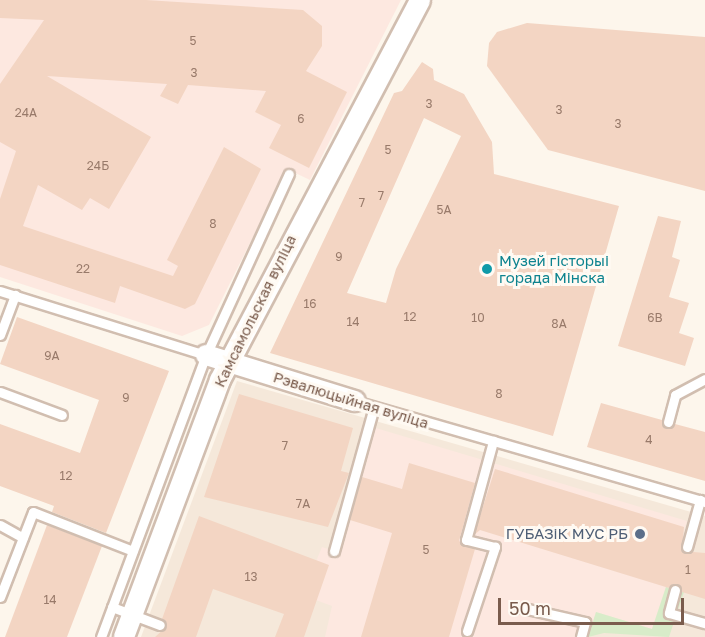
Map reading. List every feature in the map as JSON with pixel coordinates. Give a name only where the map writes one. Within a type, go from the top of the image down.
[{"type":"street","name":"Камсамольская вуліца","points":[[124,637],[228,362],[420,0]]},
{"type":"street","name":"Рэвалюцыйная вуліца","points":[[206,355],[355,401]]},
{"type":"lane","name":"Камсамольская вуліца","points":[[101,637],[206,355],[289,174]]},
{"type":"lane","name":"Рэвалюцыйная вуліца","points":[[0,291],[206,355]]},
{"type":"lane","points":[[0,335],[15,295]]},
{"type":"lane","points":[[668,422],[675,395],[705,379]]},
{"type":"lane","points":[[0,392],[62,415]]},
{"type":"lane","name":"Рэвалюцыйная вуліца","points":[[355,401],[702,501]]},
{"type":"lane","points":[[334,551],[374,407]]},
{"type":"lane","points":[[467,631],[495,547],[466,540],[493,441]]},
{"type":"lane","points":[[687,547],[702,501]]},
{"type":"lane","points":[[0,597],[33,512],[133,551]]},
{"type":"lane","points":[[0,525],[22,538]]},
{"type":"lane","points":[[675,590],[669,612],[705,623]]},
{"type":"lane","points":[[112,607],[160,625]]},
{"type":"lane","points":[[523,608],[585,622],[581,637]]},
{"type":"shaded area","points":[[0,0],[401,0],[310,180],[287,169],[209,325],[182,336],[0,277]]},
{"type":"shaded area","points":[[237,381],[705,516],[705,637],[141,637]]},
{"type":"shaded area","points":[[369,426],[687,521],[652,629],[596,612],[588,637],[325,637],[332,606],[302,595],[322,547],[334,551]]},
{"type":"green space","points":[[666,587],[684,592],[669,637],[604,633],[588,637],[596,612],[652,629]]},
{"type":"building","points":[[0,0],[146,0],[303,10],[322,26],[322,46],[306,71],[347,92],[309,168],[269,148],[281,125],[255,112],[266,91],[188,85],[178,104],[160,96],[167,84],[47,76],[151,137],[109,209],[90,198],[82,210],[38,185],[23,226],[173,276],[178,266],[167,260],[224,147],[261,169],[195,304],[185,309],[120,286],[115,303],[0,265],[0,199],[16,151],[0,142],[0,84],[44,20],[0,18]]},
{"type":"building","points":[[527,23],[705,37],[705,191],[548,150],[487,66],[489,43],[497,32]]},
{"type":"building","points":[[422,62],[433,69],[434,80],[464,94],[492,142],[494,174],[619,206],[553,436],[270,353],[394,93],[402,91]],"holes":[[[424,118],[461,136],[396,269],[386,303],[347,293]]]},
{"type":"building","points":[[658,216],[681,221],[672,257],[680,260],[669,297],[689,303],[679,333],[694,338],[685,366],[618,346]]},
{"type":"building","points":[[17,317],[169,371],[106,533],[52,512],[54,506],[0,486],[0,424],[80,453],[99,400],[0,364]]},
{"type":"building","points":[[239,394],[353,428],[341,471],[349,473],[328,527],[204,497]]},
{"type":"building","points":[[601,403],[662,420],[666,428],[675,424],[705,432],[705,481],[587,447]]},
{"type":"building","points":[[409,463],[475,483],[459,541],[475,549],[449,637],[361,637],[392,533],[350,520],[362,477],[402,489]]},
{"type":"building","points":[[495,469],[684,527],[682,551],[705,553],[705,599],[682,592],[677,584],[669,588],[480,530],[474,535]]},
{"type":"building","points":[[199,516],[329,565],[304,637],[275,637],[284,614],[213,589],[196,637],[155,637],[166,627],[162,619]]},
{"type":"building","points":[[47,525],[102,546],[67,637],[5,637]]},
{"type":"place","name":"Музей гісторыі горада Мінска","points":[[487,269]]},
{"type":"place","name":"ГУБАЗіК МУС РБ","points":[[640,534]]}]
